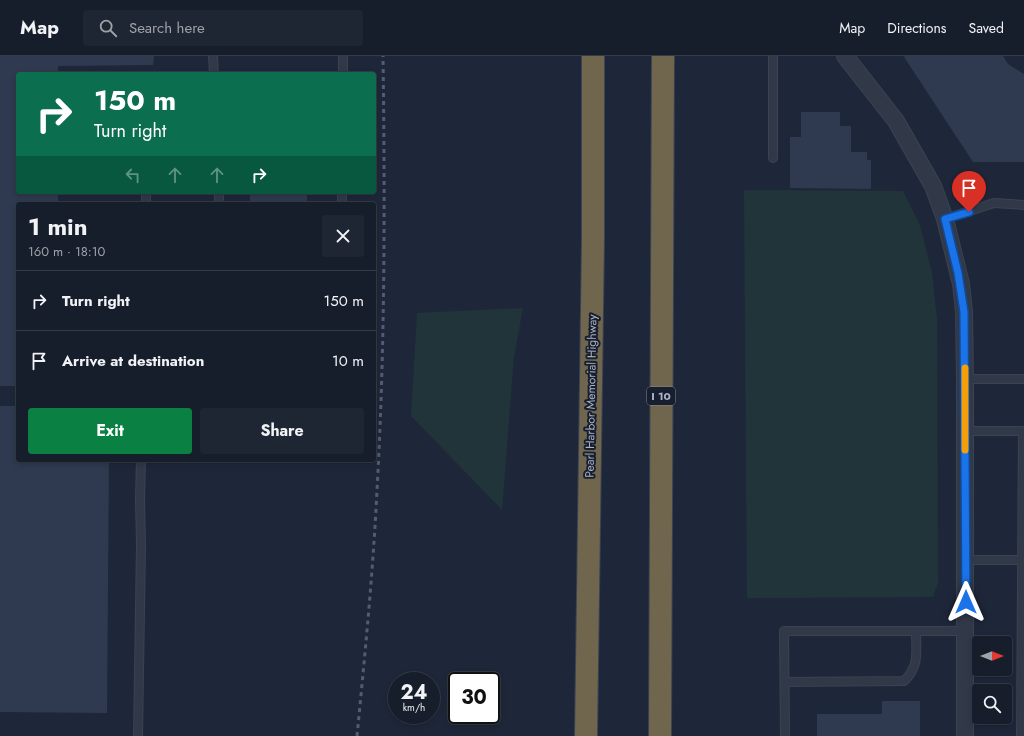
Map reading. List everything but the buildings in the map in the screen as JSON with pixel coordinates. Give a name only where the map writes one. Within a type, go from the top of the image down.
[{"type":"highway","points":[[582,56],[593,238]]},
{"type":"highway","name":"Pearl Harbor Memorial Highway","points":[[586,736],[593,238],[593,56]]},
{"type":"highway","name":"I 10","points":[[660,736],[663,56]]},
{"type":"street","points":[[844,56],[896,121],[933,186],[945,219],[959,278],[964,312],[965,379],[965,736]]},
{"type":"lane","points":[[213,56],[214,72]]},
{"type":"lane","points":[[343,56],[343,72]]},
{"type":"lane","points":[[773,56],[773,158]]},
{"type":"lane","points":[[945,219],[994,203],[1024,205]]},
{"type":"lane","points":[[965,379],[1023,379]]},
{"type":"lane","points":[[965,431],[1024,431],[1021,736]]},
{"type":"lane","points":[[138,736],[141,462]]},
{"type":"lane","points":[[966,560],[1022,560]]},
{"type":"lane","points":[[785,736],[784,631],[965,631]]},
{"type":"lane","points":[[784,682],[904,681],[913,673],[916,663],[916,631]]},
{"type":"shaded area","points":[[744,190],[903,191],[920,225],[932,273],[937,319],[938,583],[933,597],[747,598]]},
{"type":"shaded area","points":[[523,308],[514,357],[502,510],[411,416],[417,313]]},
{"type":"railway","points":[[357,736],[371,583],[380,436],[384,273],[383,56]]},
{"type":"slow traffic","points":[[965,368],[965,450]]},
{"type":"route","points":[[966,602],[964,312],[961,284],[945,219],[969,212]]}]
